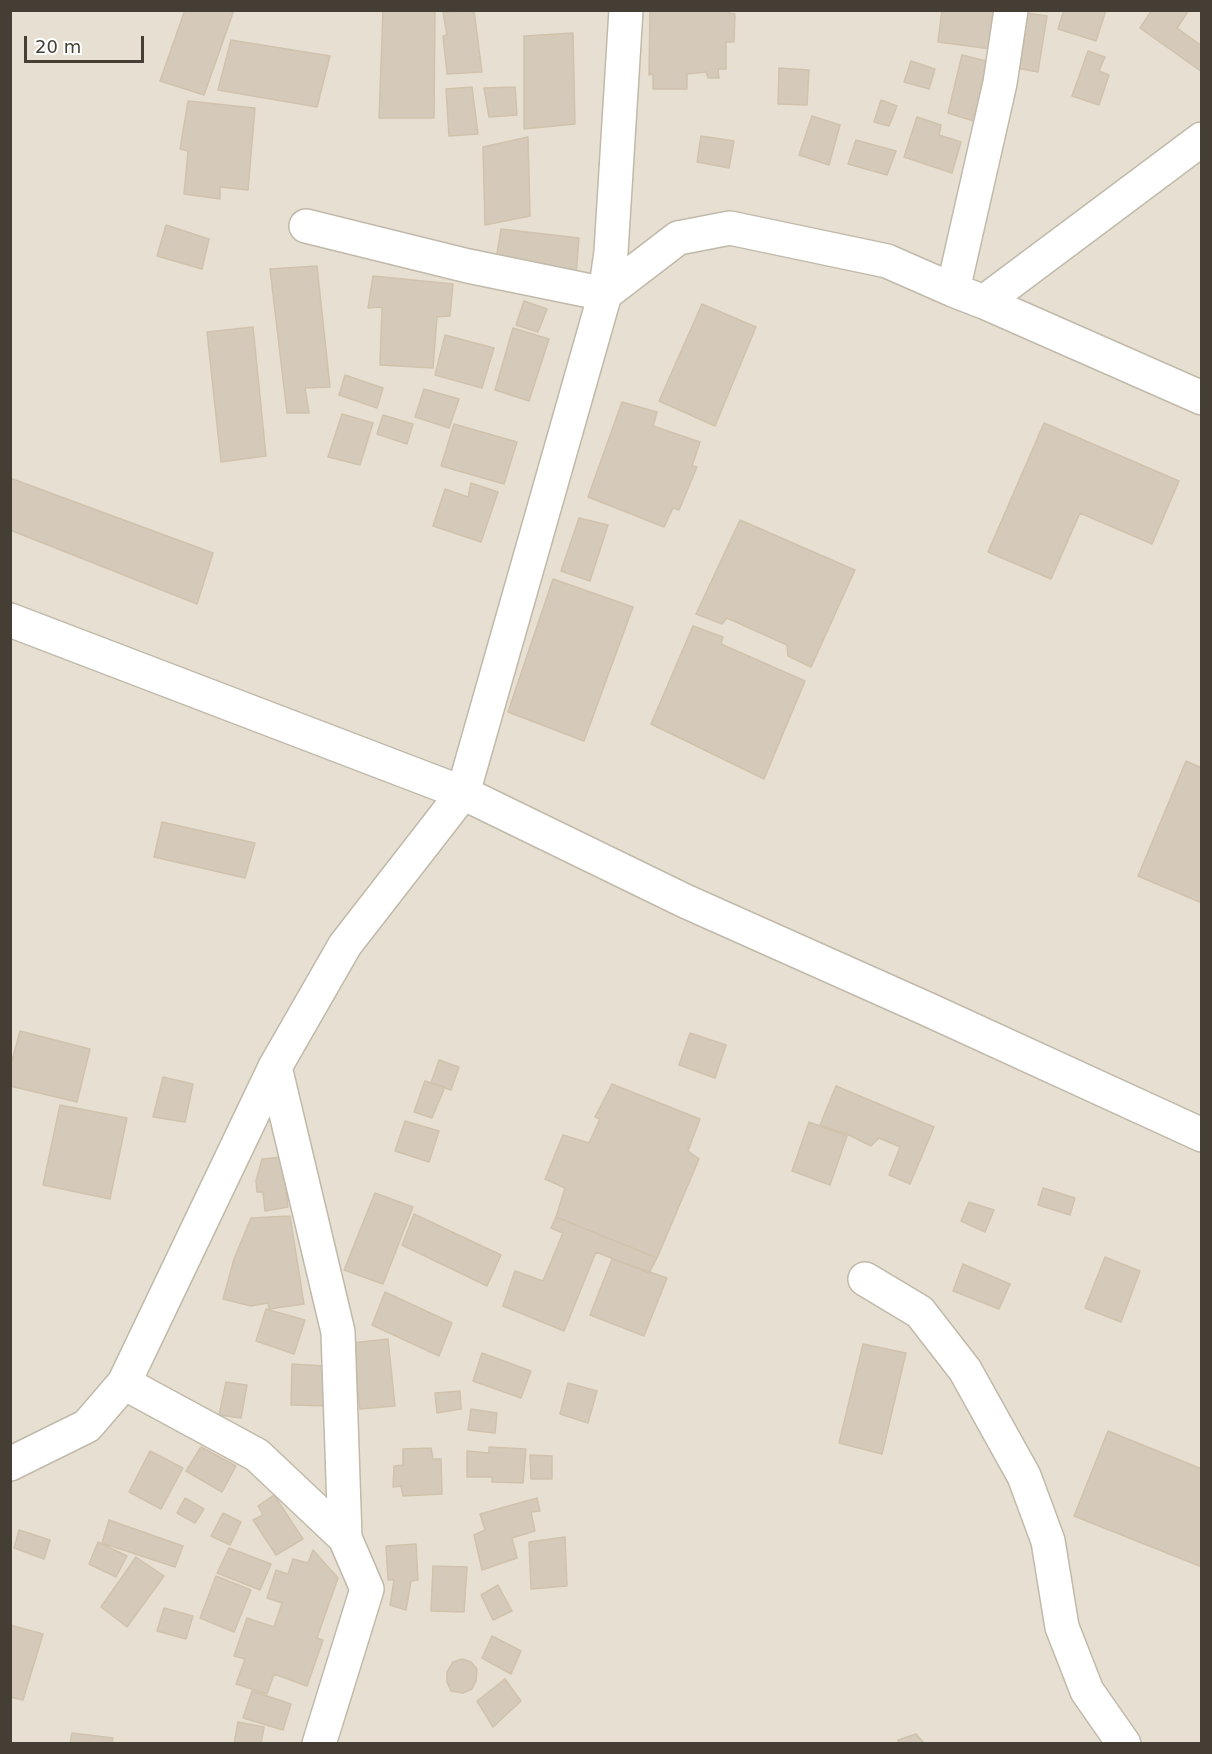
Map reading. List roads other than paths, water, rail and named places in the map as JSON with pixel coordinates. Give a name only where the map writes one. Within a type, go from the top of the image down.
[{"type":"street","points":[[10,1464],[87,1426],[124,1383],[275,1067],[345,945],[463,793],[605,294],[611,252],[626,10]]},
{"type":"street","points":[[953,290],[1000,84],[1011,10]]},
{"type":"street","points":[[984,302],[1202,139]]},
{"type":"street","points":[[306,226],[468,266],[605,294],[678,238],[730,228],[887,261],[1202,398]]},
{"type":"street","points":[[10,620],[463,793],[685,902],[927,1009],[1202,1135]]},
{"type":"street","points":[[275,1067],[338,1332],[345,1538],[367,1589],[319,1743]]},
{"type":"street","points":[[865,1279],[920,1312],[971,1380],[1024,1476],[1048,1541],[1062,1627],[1087,1691],[1124,1743]]},
{"type":"street","points":[[124,1383],[257,1455],[345,1538]]}]
